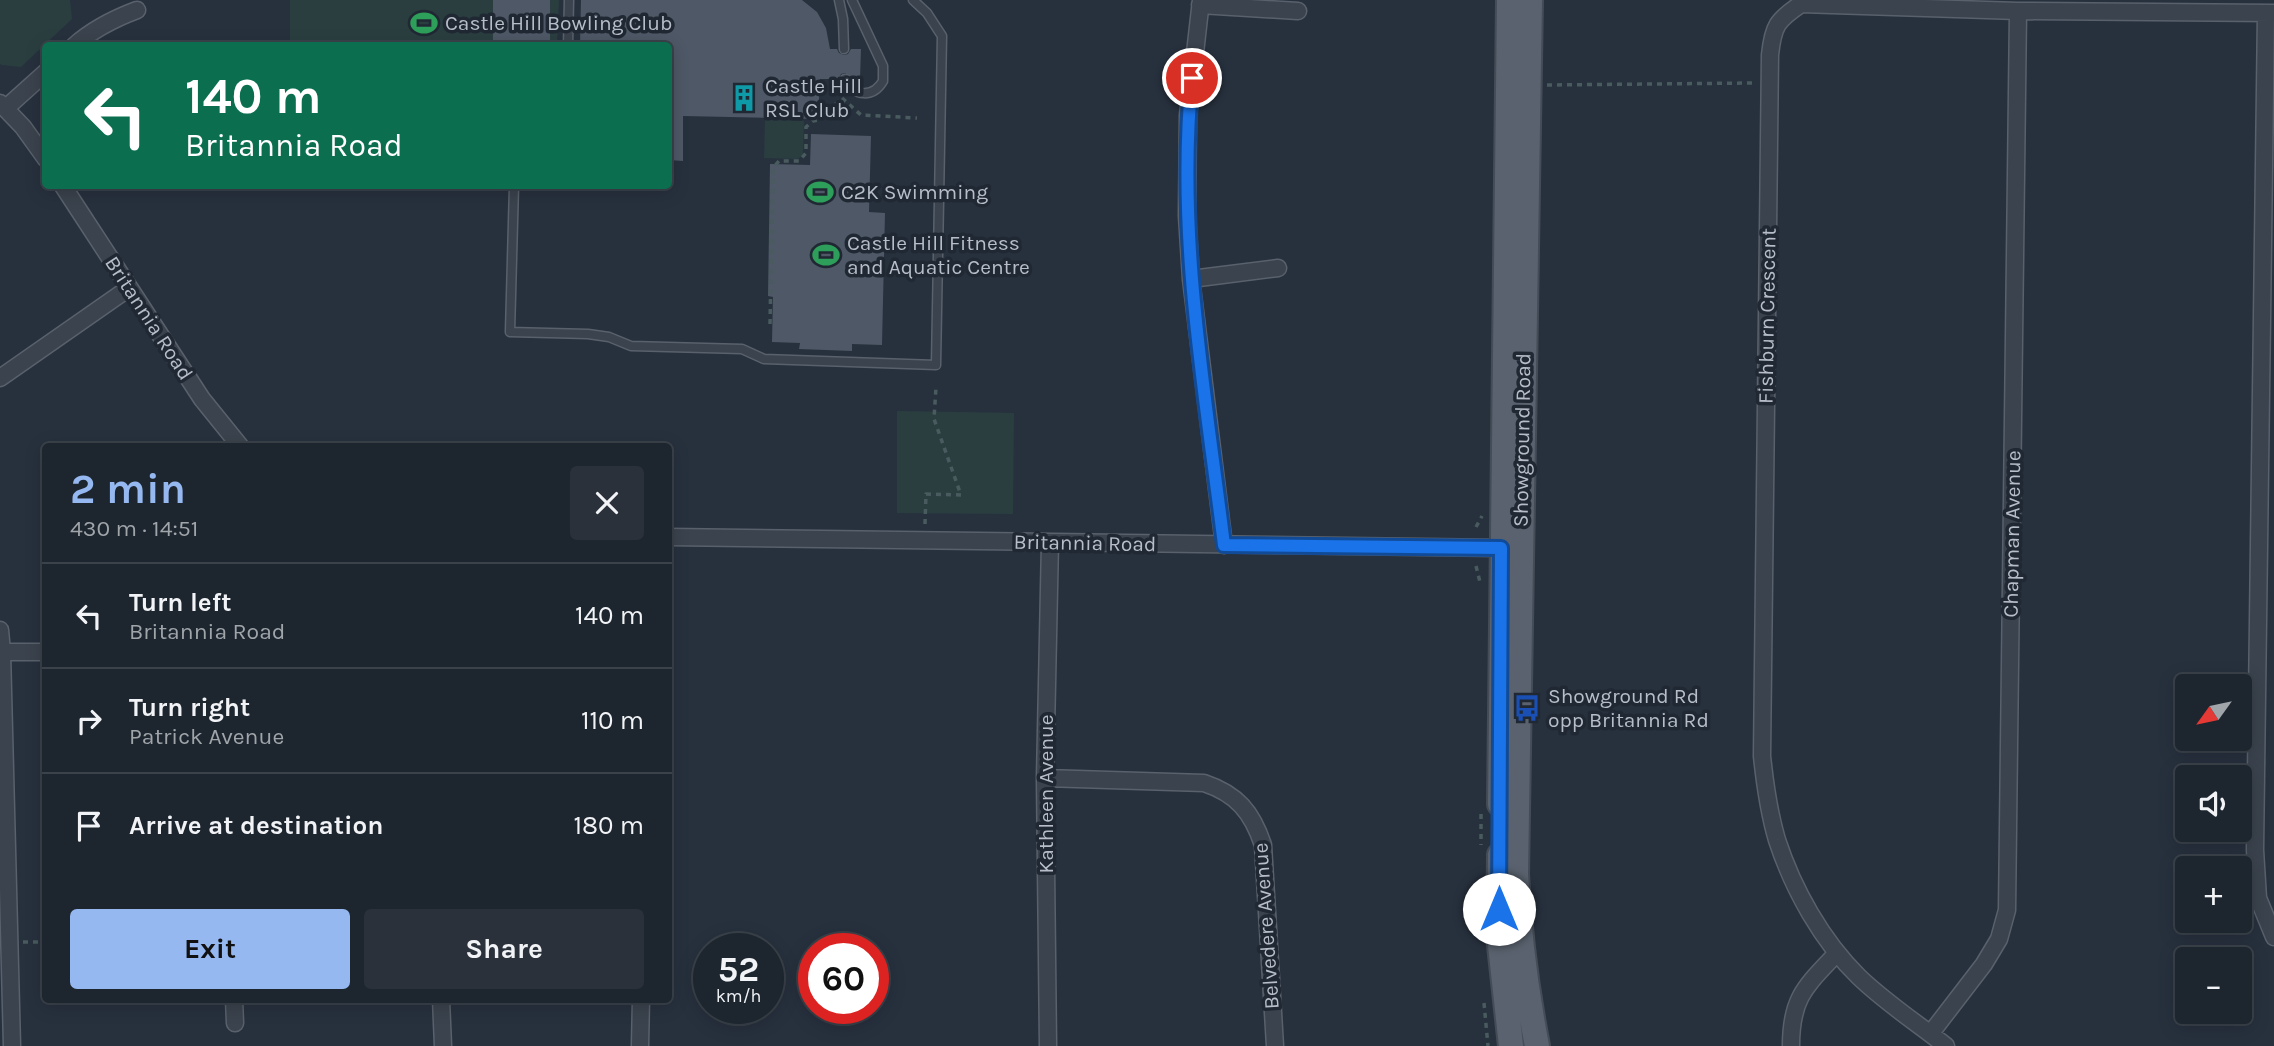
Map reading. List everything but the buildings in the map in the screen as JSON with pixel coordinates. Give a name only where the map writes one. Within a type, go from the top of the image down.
[{"type":"main road","name":"Showground Road","points":[[1509,0],[1501,548],[1499,936],[1511,1046]]},
{"type":"main road","name":"Showground Road","points":[[1530,0],[1516,874],[1519,937],[1537,1046]]},
{"type":"street","points":[[1224,545],[1191,279],[1187,216],[1188,115],[1201,3],[1298,12]]},
{"type":"street","name":"Fishburn Crescent","points":[[1947,1046],[1886,1002],[1837,953],[1800,892],[1778,841],[1767,798],[1762,757],[1769,82],[1773,32],[1785,15],[1801,4],[2270,13]]},
{"type":"street","points":[[79,42],[103,24],[137,10]]},
{"type":"street","name":"Chapman Avenue","points":[[1931,1033],[1984,964],[1999,939],[2007,910],[2018,10]]},
{"type":"street","points":[[2270,13],[2255,850],[2258,898],[2274,937]]},
{"type":"street","points":[[42,75],[3,105],[42,153]]},
{"type":"street","name":"Britannia Road","points":[[65,189],[207,406],[238,443]]},
{"type":"street","points":[[1191,279],[1278,268]]},
{"type":"street","points":[[0,378],[129,288]]},
{"type":"street","name":"Britannia Road","points":[[672,537],[1501,548]]},
{"type":"street","name":"Kathleen Avenue","points":[[1048,1046],[1045,778],[1050,542]]},
{"type":"street","points":[[0,630],[12,1046]]},
{"type":"street","points":[[2,652],[42,652]]},
{"type":"street","name":"Belvedere Avenue","points":[[1045,778],[1204,783],[1222,789],[1246,810],[1257,826],[1263,845],[1275,1046]]},
{"type":"street","points":[[1791,1046],[1795,1004],[1810,982],[1837,953]]},
{"type":"street","points":[[234,1003],[235,1023]]},
{"type":"street","points":[[441,1003],[443,1046]]},
{"type":"street","points":[[640,1046],[641,1003]]},
{"type":"lane","points":[[568,42],[569,0]]},
{"type":"lane","points":[[839,0],[845,49]]},
{"type":"lane","points":[[845,79],[852,90],[864,94],[874,92],[883,81],[883,66],[852,0]]},
{"type":"lane","points":[[514,189],[510,332],[588,334],[609,337],[631,346],[742,349],[764,359],[936,365],[942,36],[927,13],[913,0]]},
{"type":"path","points":[[1542,85],[1769,82]]},
{"type":"path","points":[[770,324],[773,168],[779,161],[799,161],[806,153],[806,127],[842,98],[861,115],[917,118]]},
{"type":"path","points":[[925,540],[926,494],[961,495],[934,419],[936,387]]},
{"type":"green space","points":[[0,0],[70,0],[72,19],[48,42],[42,42],[42,47],[21,67],[0,64]]},
{"type":"green space","name":"Castle Hill Bowling Club","points":[[290,0],[559,0],[557,42],[290,42]]},
{"type":"green space","points":[[765,120],[804,121],[803,154],[798,159],[764,158]]},
{"type":"green space","points":[[897,411],[1014,413],[1013,514],[897,513]]},
{"type":"place","name":"Castle Hill Bowling Club","points":[[424,23]]},
{"type":"place","name":"Castle Hill RSL Club","points":[[744,98]]},
{"type":"place","name":"C2K Swimming","points":[[820,192]]},
{"type":"place","name":"Castle Hill Fitness and Aquatic Centre","points":[[826,255]]},
{"type":"place","name":"Showground Rd opp Britannia Rd","points":[[1527,708]]},
{"type":"route","points":[[1192,78],[1186,150],[1188,244],[1224,545],[1501,548],[1499,909]]}]
